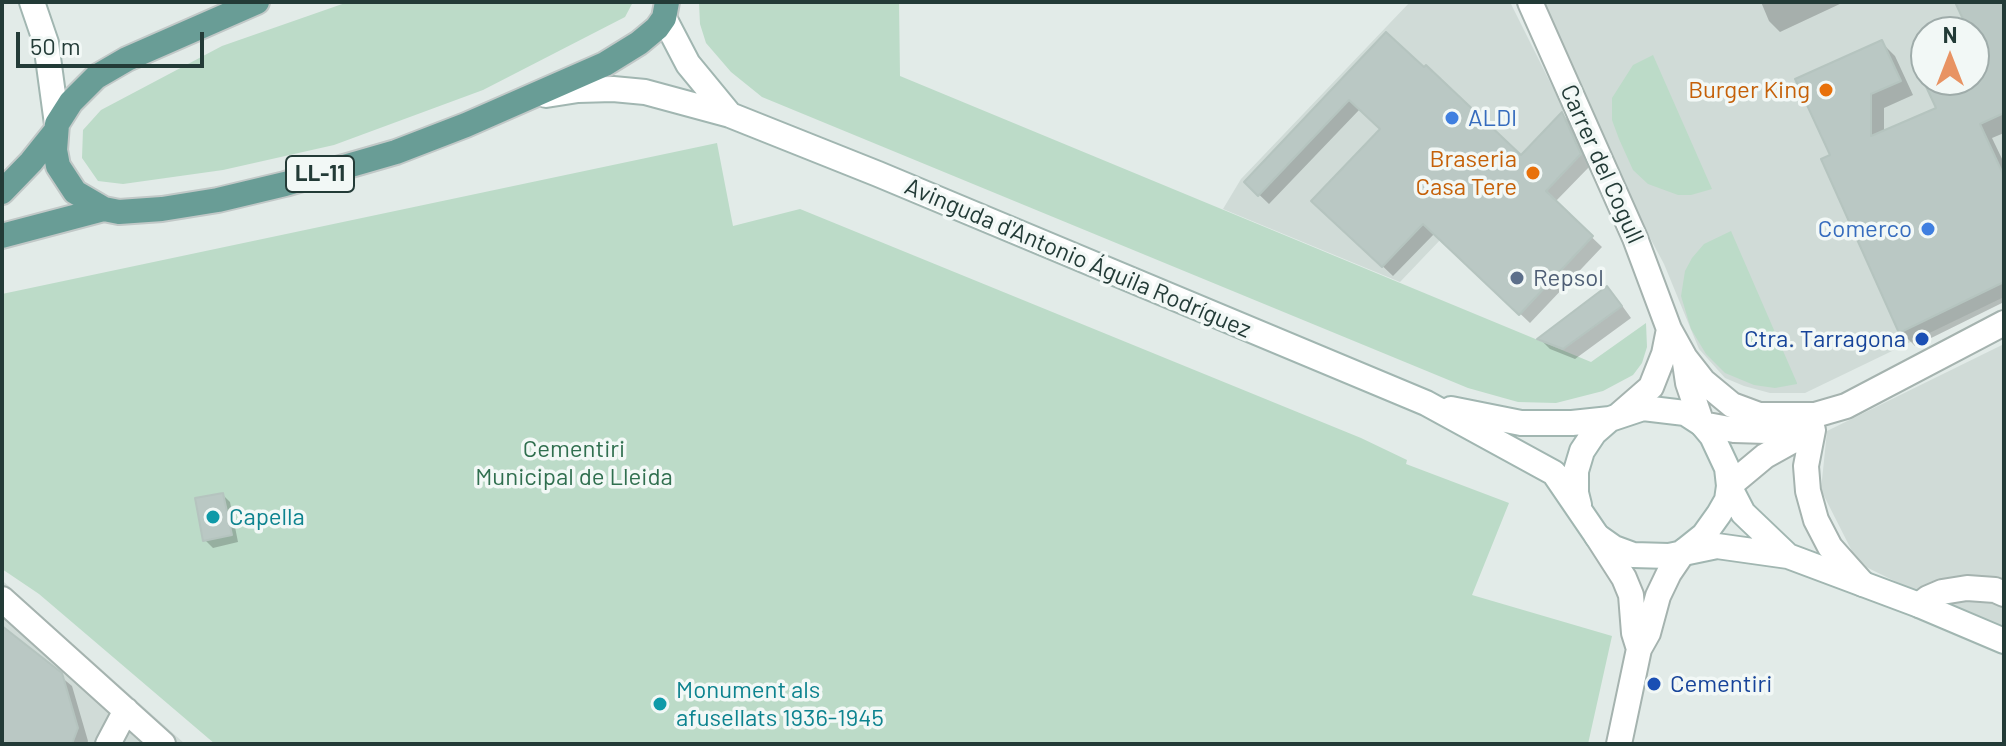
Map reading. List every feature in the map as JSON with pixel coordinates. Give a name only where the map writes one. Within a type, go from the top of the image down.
[{"type":"main road","points":[[2,192],[31,162],[71,102],[96,77],[140,53],[257,2]]},
{"type":"main road","name":"LL-11","points":[[2,236],[104,209],[119,212],[162,209],[218,200],[396,152],[605,64],[657,28],[666,10]]},
{"type":"main road","points":[[56,128],[55,150],[65,179],[75,192],[104,209]]},
{"type":"street","points":[[32,2],[46,43],[56,128]]},
{"type":"street","name":"Carrer del Cogull","points":[[1530,2],[1635,238],[1669,329],[1684,356],[1688,383],[1702,424]]},
{"type":"street","name":"Avinguda d'Antonio Águila Rodríguez","points":[[666,10],[688,64],[730,115]]},
{"type":"street","name":"Avinguda d'Antonio Águila Rodríguez","points":[[527,99],[578,90],[613,89],[662,96],[730,115],[1426,403],[1554,473],[1582,513]]},
{"type":"street","points":[[1729,486],[1765,456],[1820,419],[2004,323]]},
{"type":"street","points":[[1639,649],[1634,633],[1631,595],[1624,578],[1582,513],[1576,493],[1576,471],[1588,442],[1651,387],[1664,354],[1669,329]]},
{"type":"street","points":[[1684,356],[1703,381],[1732,405],[1759,415],[1820,419]]},
{"type":"street","name":"Avinguda d'Antonio Águila Rodríguez","points":[[1426,403],[1521,423],[1572,423],[1643,408],[1685,413],[1702,424],[1734,430],[1767,431],[1820,419]]},
{"type":"street","points":[[1820,419],[1806,466],[1808,491],[1816,520],[1830,547],[1863,584]]},
{"type":"street","points":[[1619,744],[1639,649],[1648,633],[1658,596],[1684,551],[1704,535],[1727,500],[1727,468],[1712,436],[1702,424]]},
{"type":"street","points":[[1729,486],[1743,513],[1788,556]]},
{"type":"street","points":[[1597,536],[1614,548],[1633,555],[1669,556],[1717,546],[1788,556],[2004,641]]},
{"type":"street","points":[[1919,605],[1942,592],[1967,588],[1995,590],[2004,594]]},
{"type":"street","points":[[2,599],[163,744]]},
{"type":"street","points":[[108,744],[126,710]]},
{"type":"shaded area","points":[[1410,2],[1510,2],[1564,110],[1400,282],[1223,209],[1241,179]],"holes":[[[1426,65],[1505,140],[1382,267],[1312,201],[1380,129],[1372,121]]]},
{"type":"shaded area","points":[[1531,2],[2004,2],[2004,297],[1805,393],[1770,393],[1725,378],[1699,349],[1664,264],[1559,68]]},
{"type":"shaded area","points":[[2004,344],[2004,635],[1858,563],[1821,490],[1827,431]]},
{"type":"shaded area","points":[[4,582],[185,744],[2,744]]},
{"type":"green space","points":[[348,2],[633,2],[625,17],[483,90],[334,145],[223,170],[123,184],[98,181],[82,158],[83,130],[101,110],[222,46]]},
{"type":"green space","points":[[699,2],[899,2],[900,76],[1591,362],[1646,323],[1647,347],[1642,363],[1633,375],[1603,391],[1556,403],[1518,402],[1468,388],[762,97],[731,72],[706,43],[700,24]]},
{"type":"green space","points":[[1653,55],[1712,189],[1678,195],[1648,184],[1633,170],[1619,139],[1612,120],[1612,98],[1633,65]]},
{"type":"green space","name":"Cementiri Municipal de Lleida","points":[[717,143],[733,226],[800,209],[1361,438],[1407,460],[1406,464],[1509,503],[1472,595],[1612,636],[1588,744],[215,744],[39,594],[2,569],[2,294]]},
{"type":"green space","points":[[1731,231],[1797,384],[1775,388],[1754,385],[1725,373],[1706,354],[1691,329],[1681,296],[1685,271],[1704,244]]},
{"type":"building","name":"Comerco","points":[[1955,2],[2004,2],[2004,113],[1980,124],[2004,176],[2004,282],[1899,333],[1821,159],[1830,155],[1795,79],[1882,40],[1901,81],[1871,94],[1871,136],[1936,108],[1930,96],[1990,96],[1990,16],[1962,16]]},
{"type":"building","points":[[1386,32],[1424,67],[1426,65],[1521,155],[1562,112],[1581,154],[1546,191],[1593,236],[1519,315],[1423,224],[1382,267],[1311,201],[1380,129],[1349,100],[1258,196],[1244,182]]},
{"type":"building","points":[[1607,286],[1622,306],[1563,349],[1537,339]]},
{"type":"building","name":"Capella","points":[[223,493],[232,535],[203,541],[195,498]]},
{"type":"building","points":[[2,626],[62,673],[78,728],[72,744],[2,744]]},
{"type":"place","name":"Burger King","points":[[1826,90]]},
{"type":"place","name":"ALDI","points":[[1452,118]]},
{"type":"place","name":"Braseria Casa Tere","points":[[1533,173]]},
{"type":"place","name":"Comerco","points":[[1928,229]]},
{"type":"place","name":"Repsol","points":[[1517,278]]},
{"type":"place","name":"Ctra. Tarragona","points":[[1922,339]]},
{"type":"place","name":"Capella","points":[[213,517]]},
{"type":"place","name":"Cementiri","points":[[1654,684]]},
{"type":"place","name":"Monument als afusellats 1936-1945","points":[[660,704]]}]
